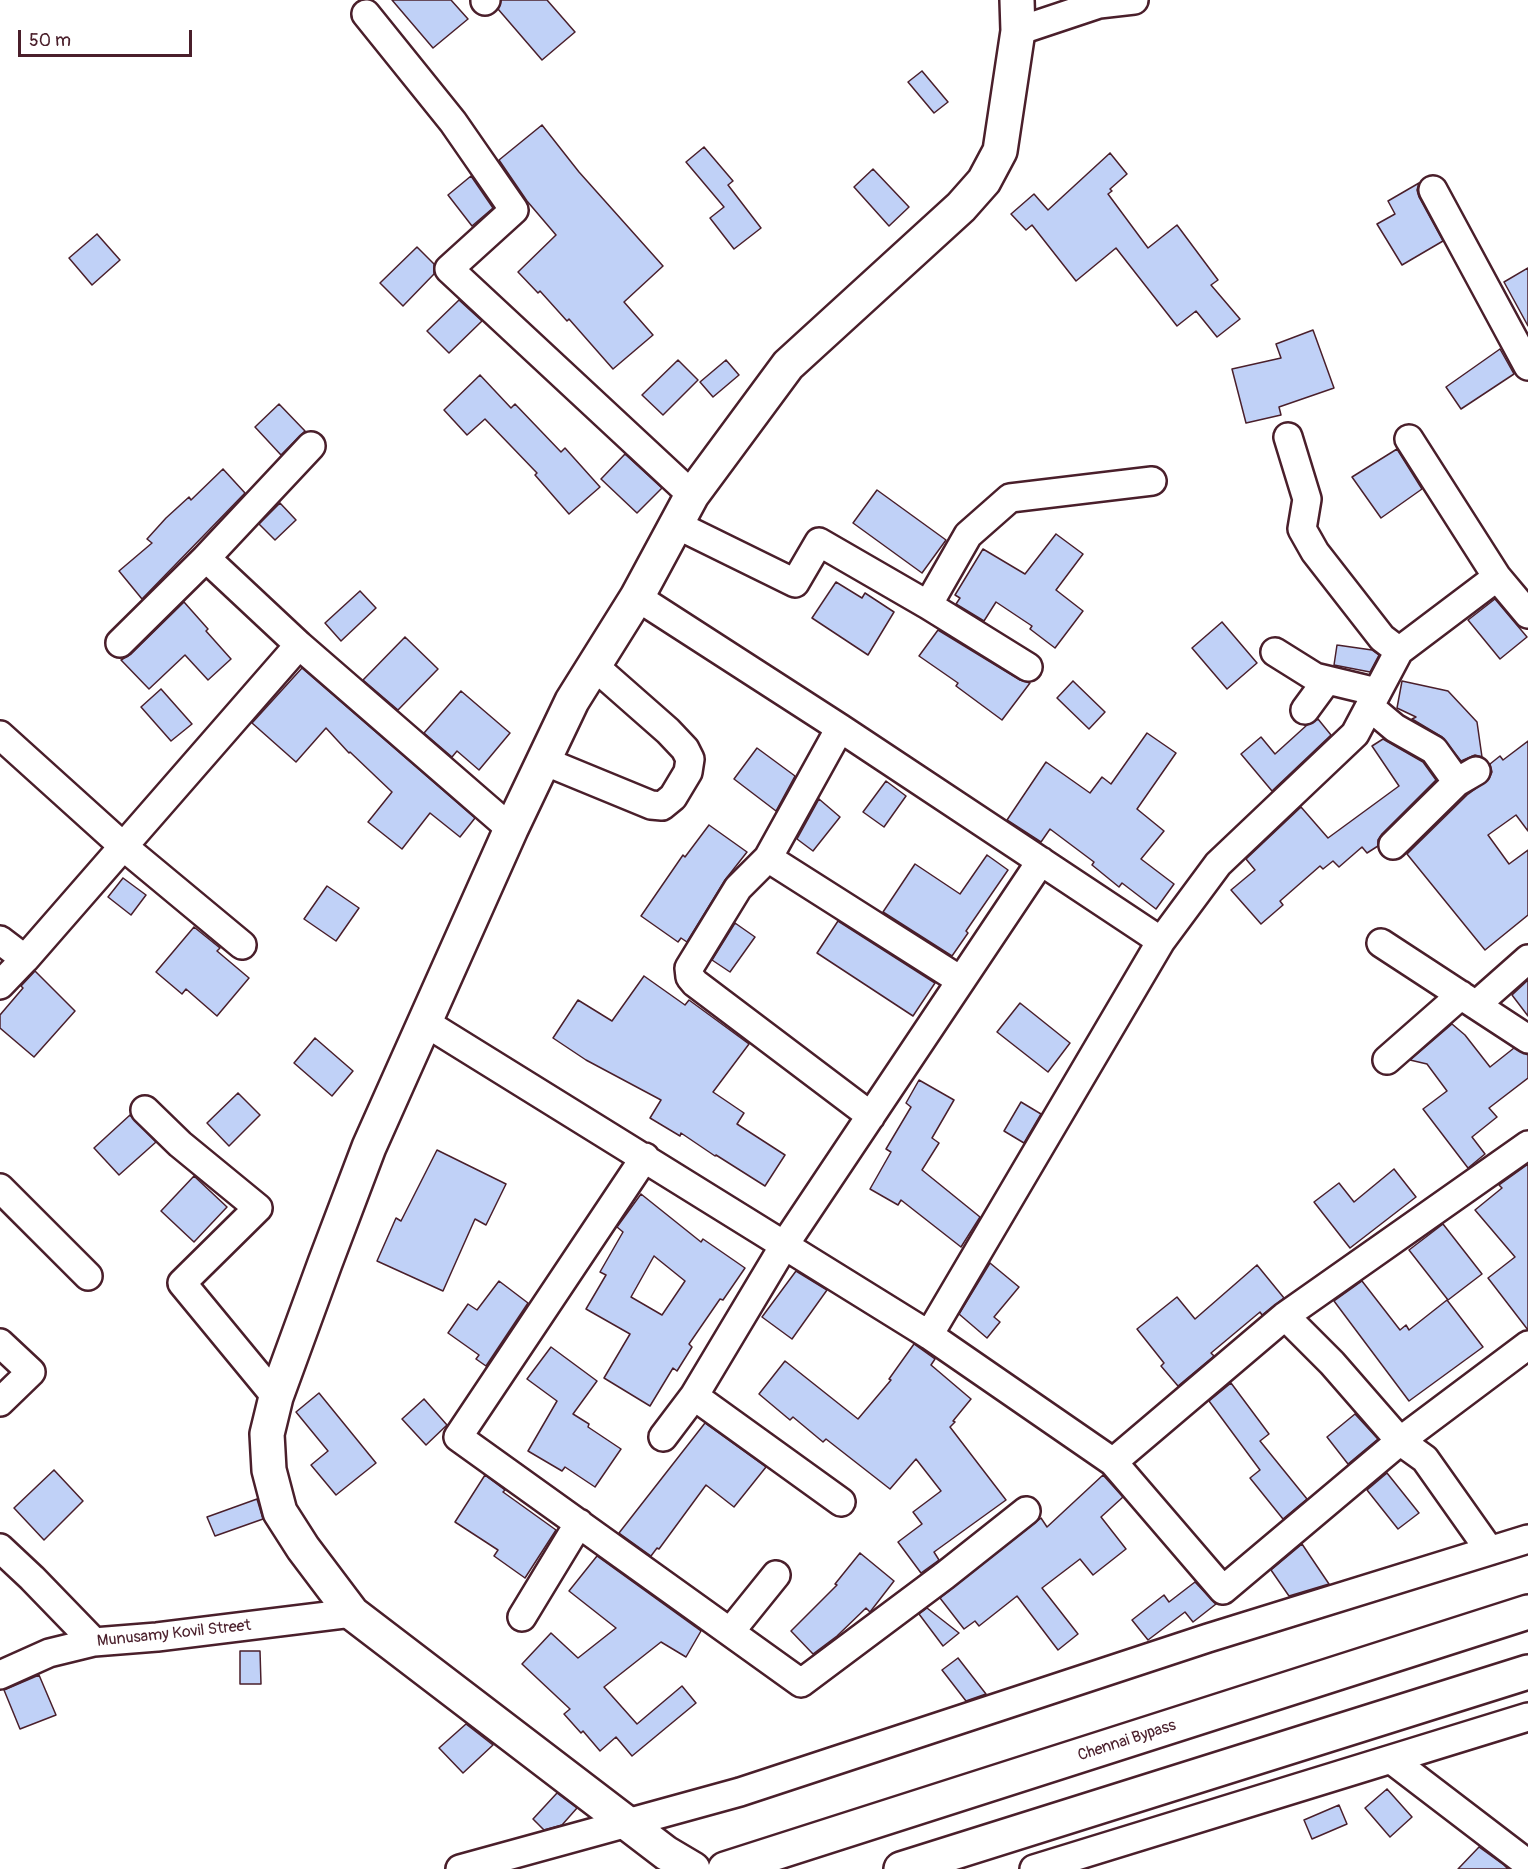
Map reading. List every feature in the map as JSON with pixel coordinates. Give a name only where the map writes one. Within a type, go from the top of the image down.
[{"type":"main road","points":[[693,1869],[666,1853],[352,1613],[303,1548],[280,1512],[268,1470],[267,1434],[276,1397],[369,1147],[511,829],[572,701],[637,597],[692,495],[788,365],[961,207],[984,181],[1000,151],[1013,10]]},
{"type":"main road","name":"Chennai Bypass","points":[[725,1869],[1528,1612]]},
{"type":"main road","points":[[901,1869],[1528,1671]]},
{"type":"street","points":[[1013,10],[1134,0]]},
{"type":"street","points":[[366,14],[453,122],[514,210],[450,269],[692,495]]},
{"type":"street","points":[[1433,190],[1528,366]]},
{"type":"street","points":[[1288,437],[1307,499],[1302,529],[1315,552],[1382,638],[1400,651]]},
{"type":"street","points":[[1409,439],[1497,577],[1528,614]]},
{"type":"street","points":[[120,643],[206,558],[311,446]]},
{"type":"street","points":[[928,605],[968,535],[1010,498],[1152,481]]},
{"type":"street","points":[[677,525],[795,583],[819,542],[928,605],[1028,667]]},
{"type":"street","points":[[206,558],[299,645],[511,829]]},
{"type":"street","points":[[929,1335],[1161,941],[1218,864],[1355,735],[1400,651],[1497,577]]},
{"type":"street","points":[[637,597],[840,728],[1161,941]]},
{"type":"street","points":[[0,986],[299,645]]},
{"type":"street","points":[[1275,652],[1315,677],[1373,700],[1395,728],[1434,750],[1466,776],[1393,845]]},
{"type":"street","points":[[544,761],[651,805],[662,806],[674,797],[688,772],[690,759],[685,749],[669,731],[593,665]]},
{"type":"street","points":[[1305,710],[1327,680]]},
{"type":"street","points":[[840,728],[768,858],[738,888],[689,968],[690,977],[694,983],[871,1116]]},
{"type":"street","points":[[0,735],[124,847],[242,945]]},
{"type":"street","points":[[768,858],[960,980]]},
{"type":"street","points":[[663,1437],[694,1396],[785,1244],[1041,861]]},
{"type":"street","points":[[0,940],[24,959]]},
{"type":"street","points":[[1381,943],[1528,1039]]},
{"type":"street","points":[[1387,1060],[1528,959]]},
{"type":"street","points":[[426,1023],[929,1335],[1113,1462],[1223,1590],[1400,1441],[1528,1345]]},
{"type":"street","points":[[145,1110],[180,1143],[258,1208],[182,1283],[276,1397]]},
{"type":"street","points":[[1113,1462],[1285,1316],[1528,1144]]},
{"type":"street","points":[[645,1157],[458,1437],[801,1683],[944,1576],[1026,1511]]},
{"type":"street","points":[[0,1188],[88,1276]]},
{"type":"street","points":[[1285,1316],[1332,1363],[1400,1441],[1425,1459],[1490,1551]]},
{"type":"street","points":[[0,1343],[31,1372],[0,1402]]},
{"type":"street","points":[[694,1396],[840,1502]]},
{"type":"street","points":[[522,1617],[579,1523]]},
{"type":"street","points":[[460,1869],[740,1792],[1208,1638],[1528,1539]]},
{"type":"street","points":[[0,1548],[94,1642]]},
{"type":"street","points":[[730,1632],[776,1575]]},
{"type":"street","name":"Munusamy Kovil Street","points":[[0,1675],[49,1653],[94,1642],[352,1613]]},
{"type":"street","points":[[1034,1869],[1528,1717]]},
{"type":"street","points":[[1392,1760],[1528,1864]]},
{"type":"building","points":[[392,0],[451,0],[468,19],[433,48]]},
{"type":"building","points":[[501,0],[547,0],[575,32],[542,60],[498,9]]},
{"type":"building","points":[[922,71],[948,102],[934,113],[908,82]]},
{"type":"building","points":[[542,125],[579,172],[663,266],[624,302],[653,335],[613,369],[569,319],[567,321],[540,291],[538,293],[518,272],[556,235],[527,201],[499,160]]},
{"type":"building","points":[[704,147],[733,181],[728,185],[761,228],[734,249],[710,218],[724,207],[686,162]]},
{"type":"building","points":[[1110,153],[1127,174],[1110,189],[1112,191],[1108,194],[1148,248],[1177,225],[1218,280],[1211,285],[1240,319],[1217,337],[1196,311],[1177,326],[1116,248],[1076,281],[1032,225],[1026,230],[1011,214],[1034,194],[1048,210]]},
{"type":"building","points":[[873,169],[909,207],[889,226],[854,187]]},
{"type":"building","points":[[471,176],[493,208],[472,226],[448,195]]},
{"type":"building","points":[[1419,183],[1417,190],[1419,197],[1443,241],[1402,265],[1377,224],[1395,214],[1388,201]]},
{"type":"building","points":[[97,234],[120,260],[92,285],[69,258]]},
{"type":"building","points":[[417,247],[434,264],[434,274],[403,306],[380,283]]},
{"type":"building","points":[[1528,268],[1528,326],[1504,282]]},
{"type":"building","points":[[459,300],[482,321],[449,353],[427,331]]},
{"type":"building","points":[[1313,330],[1334,388],[1279,407],[1281,415],[1246,423],[1232,369],[1281,358],[1276,344]]},
{"type":"building","points":[[1500,349],[1514,374],[1461,409],[1446,387]]},
{"type":"building","points":[[678,360],[698,380],[663,415],[642,395]]},
{"type":"building","points":[[726,360],[739,375],[713,397],[700,382]]},
{"type":"building","points":[[480,375],[511,408],[515,404],[561,452],[565,448],[600,487],[569,514],[535,475],[537,473],[485,419],[467,435],[444,410]]},
{"type":"building","points":[[279,404],[305,431],[281,455],[255,427]]},
{"type":"building","points":[[1397,449],[1422,489],[1381,518],[1352,477]]},
{"type":"building","points":[[625,454],[662,488],[637,513],[601,479]]},
{"type":"building","points":[[223,469],[245,493],[142,599],[119,571],[152,543],[147,539],[166,518],[189,497],[191,500]]},
{"type":"building","points":[[877,490],[946,540],[922,573],[853,523]]},
{"type":"building","points":[[280,503],[296,520],[275,540],[259,524]]},
{"type":"building","points":[[1056,534],[1083,554],[1056,590],[1083,611],[1055,648],[1030,629],[1032,626],[996,602],[984,621],[956,604],[960,598],[955,595],[983,549],[1025,574]]},
{"type":"building","points":[[836,582],[862,598],[865,593],[894,612],[868,655],[812,618]]},
{"type":"building","points":[[360,591],[376,608],[341,641],[325,623]]},
{"type":"building","points":[[1495,599],[1527,637],[1500,659],[1468,620]]},
{"type":"building","points":[[184,602],[231,659],[208,680],[185,655],[149,689],[121,660],[131,654]]},
{"type":"building","points":[[1222,622],[1257,663],[1227,689],[1192,648]]},
{"type":"building","points":[[938,630],[1020,680],[1030,683],[1002,720],[956,686],[958,683],[919,656]]},
{"type":"building","points":[[405,637],[438,669],[398,710],[363,680]]},
{"type":"building","points":[[1337,645],[1372,650],[1379,655],[1370,672],[1334,665]]},
{"type":"building","points":[[302,668],[475,818],[460,837],[430,813],[402,849],[368,822],[392,792],[349,753],[326,728],[296,762],[252,723]]},
{"type":"building","points":[[1073,681],[1105,712],[1089,729],[1057,698]]},
{"type":"building","points":[[1402,681],[1448,691],[1477,722],[1482,757],[1475,755],[1461,761],[1442,737],[1412,719],[1416,717],[1397,708]]},
{"type":"building","points":[[161,689],[192,724],[171,741],[141,707]]},
{"type":"building","points":[[461,691],[510,733],[479,770],[457,751],[452,757],[424,733]]},
{"type":"building","points":[[1318,719],[1331,735],[1272,791],[1241,754],[1261,737],[1275,754],[1307,725]]},
{"type":"building","points":[[1147,733],[1176,753],[1137,809],[1164,831],[1141,859],[1174,884],[1156,909],[1122,883],[1119,887],[1092,865],[1094,862],[1050,829],[1041,842],[1007,820],[1046,762],[1090,793],[1102,777],[1111,784]]},
{"type":"building","points":[[1383,739],[1423,762],[1436,780],[1382,834],[1378,840],[1378,846],[1367,853],[1362,847],[1339,867],[1333,861],[1323,869],[1320,866],[1280,901],[1283,905],[1261,924],[1231,890],[1255,870],[1246,859],[1301,807],[1328,838],[1399,786],[1372,746]]},
{"type":"building","points":[[1528,741],[1528,831],[1516,815],[1488,835],[1509,864],[1528,850],[1528,915],[1485,950],[1407,854],[1467,795],[1489,779],[1492,772],[1490,764],[1500,756],[1503,760]]},
{"type":"building","points":[[757,748],[795,776],[776,811],[734,779]]},
{"type":"building","points":[[886,781],[906,796],[884,827],[863,812]]},
{"type":"building","points":[[819,799],[840,817],[813,851],[797,839]]},
{"type":"building","points":[[709,825],[747,852],[725,880],[687,942],[681,938],[678,942],[641,916],[683,855],[685,857]]},
{"type":"building","points":[[987,855],[1008,870],[966,931],[968,933],[952,956],[883,912],[915,864],[960,894]]},
{"type":"building","points":[[123,878],[146,895],[131,915],[108,897]]},
{"type":"building","points":[[327,886],[359,908],[336,941],[304,919]]},
{"type":"building","points":[[838,921],[935,983],[913,1016],[817,953]]},
{"type":"building","points":[[735,923],[755,937],[730,972],[712,960]]},
{"type":"building","points":[[194,927],[220,948],[217,951],[249,978],[217,1016],[186,989],[182,994],[156,972]]},
{"type":"building","points":[[35,971],[75,1011],[34,1057],[0,1028],[0,1015]]},
{"type":"building","points":[[644,976],[685,1005],[689,1000],[749,1044],[713,1092],[744,1113],[737,1124],[785,1155],[765,1186],[681,1133],[680,1136],[650,1118],[661,1100],[586,1060],[553,1038],[578,1000],[612,1021]]},
{"type":"building","points":[[1528,980],[1528,1016],[1512,995]]},
{"type":"building","points":[[1020,1003],[1070,1043],[1048,1072],[997,1032]]},
{"type":"building","points":[[1452,1024],[1465,1035],[1490,1067],[1514,1048],[1528,1055],[1528,1078],[1489,1108],[1497,1117],[1472,1137],[1485,1154],[1468,1168],[1423,1109],[1447,1091],[1427,1064],[1410,1060]]},
{"type":"building","points":[[315,1038],[353,1071],[332,1096],[294,1063]]},
{"type":"building","points":[[919,1080],[954,1100],[932,1138],[939,1143],[922,1170],[980,1217],[961,1247],[901,1200],[898,1205],[870,1189],[891,1152],[886,1149],[911,1107],[906,1103]]},
{"type":"building","points":[[238,1093],[260,1115],[229,1146],[207,1123]]},
{"type":"building","points":[[1021,1102],[1041,1114],[1024,1143],[1004,1131]]},
{"type":"building","points":[[130,1115],[156,1142],[119,1175],[94,1148]]},
{"type":"building","points":[[437,1150],[506,1184],[486,1225],[475,1219],[443,1291],[377,1261],[396,1218],[401,1221]]},
{"type":"building","points":[[1528,1164],[1528,1330],[1488,1278],[1515,1257],[1475,1210],[1502,1188],[1499,1185]]},
{"type":"building","points":[[1394,1169],[1416,1197],[1350,1248],[1314,1202],[1339,1183],[1354,1202]]},
{"type":"building","points":[[194,1176],[227,1207],[194,1242],[161,1211]]},
{"type":"building","points":[[641,1194],[701,1242],[703,1239],[745,1268],[689,1344],[692,1347],[677,1371],[673,1368],[650,1406],[604,1378],[630,1334],[586,1309],[606,1275],[600,1272],[623,1232],[617,1227]],"holes":[[[654,1256],[685,1281],[662,1315],[631,1297]]]},
{"type":"building","points":[[1443,1224],[1482,1274],[1448,1300],[1409,1250]]},
{"type":"building","points":[[990,1263],[1019,1287],[994,1317],[1000,1322],[987,1338],[959,1314]]},
{"type":"building","points":[[1257,1265],[1284,1298],[1262,1315],[1260,1312],[1211,1353],[1214,1356],[1178,1386],[1161,1366],[1164,1363],[1137,1329],[1177,1297],[1195,1319]]},
{"type":"building","points":[[796,1271],[827,1290],[792,1339],[762,1317]]},
{"type":"building","points":[[499,1281],[528,1303],[486,1366],[476,1359],[479,1355],[448,1333],[468,1304],[477,1310]]},
{"type":"building","points":[[1362,1281],[1400,1330],[1406,1325],[1409,1330],[1447,1300],[1483,1347],[1409,1401],[1334,1301]]},
{"type":"building","points":[[914,1344],[935,1359],[931,1365],[971,1399],[950,1427],[1006,1500],[934,1552],[939,1560],[921,1573],[898,1542],[922,1524],[913,1512],[941,1491],[916,1459],[890,1489],[826,1439],[823,1442],[793,1417],[790,1420],[759,1394],[785,1361],[858,1419],[891,1380],[889,1379]]},
{"type":"building","points":[[551,1347],[597,1381],[573,1414],[621,1449],[595,1487],[565,1467],[562,1471],[528,1451],[557,1401],[527,1379]]},
{"type":"building","points":[[1231,1383],[1269,1434],[1260,1441],[1307,1499],[1283,1519],[1250,1478],[1260,1470],[1209,1401]]},
{"type":"building","points":[[319,1393],[376,1463],[336,1495],[311,1465],[328,1451],[296,1412]]},
{"type":"building","points":[[424,1399],[447,1425],[426,1445],[402,1419]]},
{"type":"building","points":[[1355,1414],[1378,1439],[1348,1464],[1327,1437]]},
{"type":"building","points":[[705,1423],[766,1467],[734,1507],[706,1485],[659,1549],[657,1548],[651,1556],[619,1533]]},
{"type":"building","points":[[54,1470],[83,1501],[44,1540],[14,1508]]},
{"type":"building","points":[[1387,1473],[1419,1513],[1398,1529],[1367,1490]]},
{"type":"building","points":[[485,1475],[505,1490],[503,1492],[556,1530],[525,1578],[494,1556],[498,1550],[455,1522]]},
{"type":"building","points":[[1103,1475],[1123,1497],[1101,1517],[1126,1549],[1093,1575],[1080,1559],[1042,1588],[1078,1634],[1058,1650],[1017,1596],[979,1626],[975,1621],[964,1629],[940,1598],[1041,1518],[1047,1527]]},
{"type":"building","points":[[257,1499],[263,1519],[215,1536],[207,1517]]},
{"type":"building","points":[[1302,1544],[1329,1584],[1289,1596],[1271,1570]]},
{"type":"building","points":[[860,1553],[894,1581],[870,1612],[866,1608],[837,1636],[813,1654],[791,1631],[837,1585],[835,1584]]},
{"type":"building","points":[[597,1556],[701,1631],[686,1657],[661,1642],[604,1687],[637,1724],[682,1686],[696,1703],[632,1756],[616,1737],[600,1751],[564,1714],[570,1709],[522,1664],[551,1633],[578,1658],[616,1628],[569,1591]]},
{"type":"building","points":[[1195,1582],[1216,1604],[1193,1622],[1185,1612],[1148,1640],[1132,1620],[1164,1595],[1169,1602]]},
{"type":"building","points":[[927,1608],[959,1633],[943,1646],[919,1614]]},
{"type":"building","points":[[240,1651],[260,1651],[261,1684],[240,1684]]},
{"type":"building","points":[[958,1658],[986,1694],[966,1701],[942,1670]]},
{"type":"building","points":[[39,1675],[56,1715],[20,1729],[4,1690]]},
{"type":"building","points":[[466,1724],[493,1745],[463,1773],[439,1748]]},
{"type":"building","points":[[1387,1789],[1412,1817],[1390,1837],[1365,1808]]},
{"type":"building","points":[[557,1793],[577,1808],[562,1825],[544,1830],[533,1819]]},
{"type":"building","points":[[1339,1805],[1347,1824],[1312,1839],[1304,1820]]},
{"type":"building","points":[[1479,1847],[1504,1865],[1508,1869],[1458,1869]]}]
